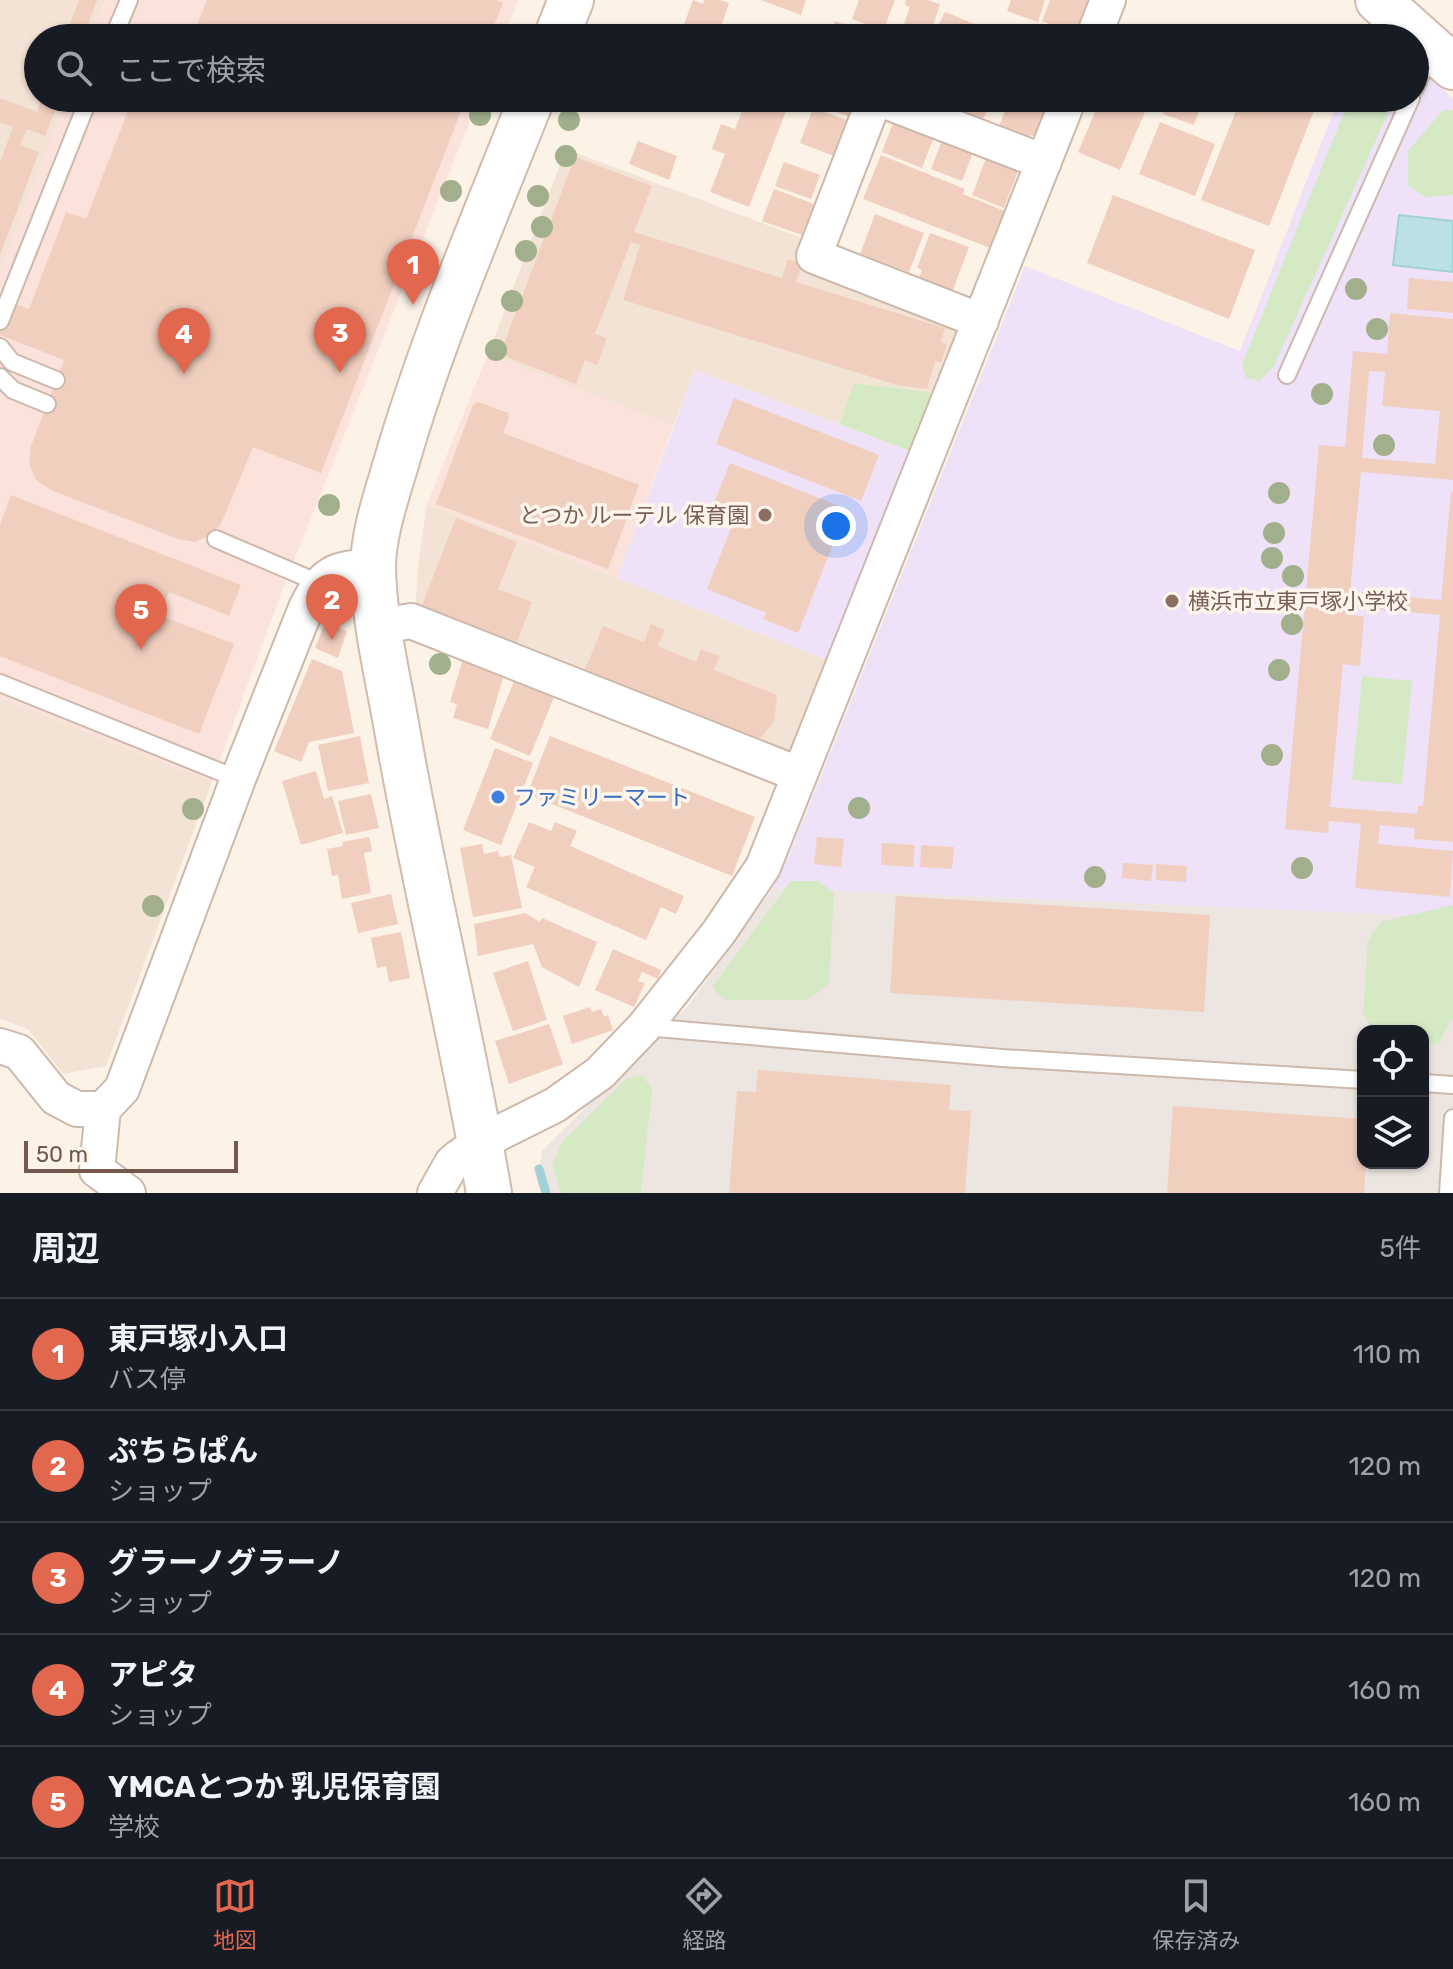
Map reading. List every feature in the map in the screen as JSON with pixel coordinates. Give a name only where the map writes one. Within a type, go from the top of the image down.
[{"type":"street","points":[[562,24],[571,0]]},
{"type":"street","points":[[1099,24],[1108,0]]},
{"type":"street","points":[[1378,0],[1405,24]]},
{"type":"street","points":[[489,1193],[405,775],[373,566],[382,510],[427,367],[527,112]]},
{"type":"street","points":[[871,112],[814,256],[981,321]]},
{"type":"street","points":[[913,112],[1044,162]]},
{"type":"street","points":[[435,1193],[452,1163],[481,1142],[528,1120],[600,1073],[644,1027],[719,932],[763,867],[1064,112]]},
{"type":"street","points":[[128,1193],[97,1170],[103,1109],[122,1089],[238,779],[306,608],[319,583],[344,568],[373,566]]},
{"type":"street","points":[[380,626],[411,621],[798,774]]},
{"type":"street","points":[[0,1046],[19,1052],[56,1098],[77,1109],[103,1109]]},
{"type":"lane","points":[[119,24],[129,0]]},
{"type":"lane","points":[[1429,73],[1443,58]]},
{"type":"lane","points":[[0,321],[83,112]]},
{"type":"lane","points":[[1287,375],[1405,112]]},
{"type":"lane","points":[[0,347],[12,362],[56,380]]},
{"type":"lane","points":[[0,377],[6,393],[47,404]]},
{"type":"lane","points":[[216,539],[319,583]]},
{"type":"lane","points":[[0,683],[238,779]]},
{"type":"lane","points":[[644,1027],[1002,1058],[1357,1080]]},
{"type":"lane","points":[[1429,1083],[1453,1085]]},
{"type":"lane","points":[[1448,1193],[1453,1118]]},
{"type":"shaded area","points":[[0,0],[105,0],[96,24],[24,24],[24,112],[62,112],[0,270]]},
{"type":"shaded area","points":[[105,0],[518,0],[509,24],[96,24]]},
{"type":"shaded area","name":"横浜市立東戸塚小学校","points":[[1429,78],[1453,99],[1453,917],[773,888],[791,851],[1025,266],[1240,351],[1334,112],[1429,112]]},
{"type":"shaded area","points":[[62,112],[473,112],[283,588],[212,782],[0,698],[0,270]]},
{"type":"shaded area","points":[[566,149],[812,242],[963,332],[939,393],[855,383],[839,424],[695,370],[673,426],[488,354]]},
{"type":"shaded area","points":[[488,354],[673,426],[617,578],[427,504]]},
{"type":"shaded area","name":"とつか ルーテル 保育園","points":[[695,370],[915,453],[831,661],[617,578]]},
{"type":"shaded area","points":[[427,504],[831,661],[789,764],[415,613]]},
{"type":"shaded area","points":[[0,698],[212,782],[106,1066],[63,1074],[28,1029],[0,1019]]},
{"type":"shaded area","points":[[773,888],[1453,917],[1453,1193],[541,1193],[537,1179],[542,1151],[688,1006]]},
{"type":"green space","points":[[1443,110],[1453,110],[1453,195],[1426,197],[1408,186],[1408,151]]},
{"type":"green space","points":[[1344,112],[1389,112],[1274,366],[1260,381],[1246,378],[1242,364]]},
{"type":"green space","points":[[854,383],[939,393],[915,453],[839,424]]},
{"type":"green space","points":[[1362,676],[1412,681],[1402,784],[1352,780]]},
{"type":"green space","points":[[791,881],[818,881],[834,893],[829,983],[808,1000],[725,1000],[712,987]]},
{"type":"green space","points":[[1453,905],[1453,1019],[1438,1044],[1429,1043],[1429,1025],[1370,1025],[1363,1014],[1368,940],[1381,922]]},
{"type":"green space","points":[[642,1075],[652,1089],[641,1193],[561,1193],[552,1165],[563,1141],[626,1079]]},
{"type":"water","points":[[1399,215],[1453,221],[1453,272],[1393,265]]},
{"type":"building","points":[[79,0],[97,0],[88,24],[70,24]]},
{"type":"building","points":[[207,0],[496,0],[503,3],[495,24],[198,24]]},
{"type":"building","points":[[693,0],[703,4],[704,0],[729,3],[722,24],[684,24]]},
{"type":"building","points":[[761,0],[806,0],[801,15]]},
{"type":"building","points":[[859,0],[895,0],[886,24],[865,24],[852,19]]},
{"type":"building","points":[[906,0],[927,0],[940,4],[934,24],[904,24],[910,7],[905,5]]},
{"type":"building","points":[[1011,0],[1045,0],[1038,22],[1007,11]]},
{"type":"building","points":[[1050,0],[1091,0],[1083,24],[1049,24],[1042,21]]},
{"type":"building","points":[[945,12],[975,24],[939,24]]},
{"type":"building","points":[[0,98],[24,107],[24,112],[54,112],[45,136],[27,129],[20,145],[39,152],[0,255],[0,162],[13,127],[0,122]]},
{"type":"building","points":[[128,112],[461,112],[321,473],[253,447],[221,524],[209,536],[195,542],[178,539],[51,490],[36,480],[29,464],[31,446],[64,360],[0,335],[0,298],[29,309],[66,212],[86,219]]},
{"type":"building","points":[[742,112],[786,112],[749,207],[710,192],[725,154],[712,149],[721,124],[735,129]]},
{"type":"building","points":[[812,112],[824,112],[846,120],[834,156],[800,143]]},
{"type":"building","points":[[954,112],[986,112],[982,123]]},
{"type":"building","points":[[1005,112],[1049,112],[1039,138],[1030,135],[1028,141],[998,129]]},
{"type":"building","points":[[1095,112],[1145,112],[1120,170],[1078,152]]},
{"type":"building","points":[[1164,112],[1199,112],[1194,125]]},
{"type":"building","points":[[1236,112],[1313,112],[1269,226],[1201,200]]},
{"type":"building","points":[[895,118],[935,134],[922,168],[882,152]]},
{"type":"building","points":[[1160,122],[1215,144],[1195,196],[1139,174]]},
{"type":"building","points":[[943,138],[974,150],[962,181],[931,169]]},
{"type":"building","points":[[638,141],[677,156],[669,180],[629,164]]},
{"type":"building","points":[[988,153],[1020,166],[1004,208],[972,195]]},
{"type":"building","points":[[881,155],[965,189],[963,194],[1007,212],[993,249],[863,199]]},
{"type":"building","points":[[575,157],[652,186],[634,232],[782,278],[788,259],[802,264],[796,282],[945,328],[941,342],[947,344],[941,363],[935,361],[927,389],[897,385],[623,300],[640,245],[631,242],[595,334],[607,338],[597,365],[585,360],[576,384],[500,354]]},
{"type":"building","points":[[784,162],[820,175],[811,199],[775,186]]},
{"type":"building","points":[[774,189],[814,204],[802,235],[762,221]]},
{"type":"building","points":[[1113,195],[1255,250],[1229,319],[1087,263]]},
{"type":"building","points":[[875,214],[924,233],[909,272],[860,254]]},
{"type":"building","points":[[930,233],[969,247],[952,293],[918,280],[922,270],[917,268]]},
{"type":"building","points":[[1409,278],[1453,282],[1453,313],[1407,309]]},
{"type":"building","points":[[1390,313],[1453,319],[1453,480],[1361,472],[1350,592],[1441,600],[1453,492],[1453,842],[1414,839],[1415,828],[1380,825],[1378,844],[1453,851],[1450,897],[1355,888],[1361,824],[1329,821],[1328,833],[1285,829],[1319,445],[1345,447],[1353,351],[1387,354]],"holes":[[[1369,371],[1385,372],[1382,406],[1440,411],[1435,464],[1362,458]],[[1348,606],[1440,615],[1423,806],[1418,806],[1417,814],[1330,807],[1343,664],[1360,666],[1364,616],[1348,615]]]},
{"type":"building","points":[[734,398],[879,455],[861,501],[716,444]]},
{"type":"building","points":[[478,402],[508,413],[503,433],[639,485],[608,569],[436,504],[473,405]]},
{"type":"building","points":[[730,463],[847,509],[798,633],[763,619],[766,613],[707,589],[736,515],[713,505]]},
{"type":"building","points":[[11,495],[241,585],[229,616],[169,592],[159,615],[234,644],[199,734],[0,656],[0,525]]},
{"type":"building","points":[[456,518],[517,542],[498,589],[532,602],[515,648],[420,610]]},
{"type":"building","points":[[325,623],[347,631],[338,658],[315,648]]},
{"type":"building","points":[[651,624],[665,630],[658,646],[696,662],[701,649],[720,656],[714,670],[777,695],[774,722],[758,741],[584,672],[603,626],[644,642]]},
{"type":"building","points":[[312,659],[342,671],[354,733],[309,742],[301,762],[274,751]]},
{"type":"building","points":[[463,659],[505,671],[488,729],[453,718],[457,704],[450,702]]},
{"type":"building","points":[[515,679],[555,695],[530,756],[490,739]]},
{"type":"building","points":[[360,736],[369,783],[328,791],[318,745]]},
{"type":"building","points":[[550,736],[755,817],[732,876],[527,794]]},
{"type":"building","name":"ファミリーマート","points":[[495,748],[533,763],[501,845],[463,830]]},
{"type":"building","points":[[316,771],[324,799],[332,796],[343,833],[301,845],[282,781]]},
{"type":"building","points":[[371,794],[379,828],[346,835],[338,801]]},
{"type":"building","points":[[529,822],[551,831],[555,822],[577,831],[570,846],[684,896],[676,914],[661,907],[646,940],[526,887],[535,867],[513,858]]},
{"type":"building","points":[[369,837],[372,851],[364,853],[371,893],[342,899],[338,875],[332,876],[327,849],[343,846],[342,842]]},
{"type":"building","points":[[817,837],[844,839],[841,867],[814,864]]},
{"type":"building","points":[[882,843],[915,845],[913,867],[881,865]]},
{"type":"building","points":[[482,844],[484,854],[498,851],[500,857],[511,855],[522,908],[473,917],[460,848]]},
{"type":"building","points":[[921,845],[954,847],[952,869],[920,867]]},
{"type":"building","points":[[1123,863],[1153,865],[1151,881],[1122,878]]},
{"type":"building","points":[[1156,864],[1187,866],[1186,882],[1156,880]]},
{"type":"building","points":[[391,894],[398,924],[358,933],[351,903]]},
{"type":"building","points":[[896,896],[1210,915],[1204,1012],[890,993]]},
{"type":"building","points":[[525,913],[540,922],[542,918],[597,942],[579,987],[542,967],[533,944],[478,956],[474,924]]},
{"type":"building","points":[[401,932],[410,978],[389,982],[386,966],[377,968],[371,938]]},
{"type":"building","points":[[613,949],[661,970],[658,979],[642,972],[638,981],[645,983],[634,1007],[595,990]]},
{"type":"building","points":[[528,961],[547,1020],[513,1031],[493,973]]},
{"type":"building","points":[[590,1007],[592,1012],[601,1009],[604,1017],[608,1015],[613,1030],[572,1044],[563,1016]]},
{"type":"building","points":[[549,1024],[563,1064],[509,1084],[495,1041]]},
{"type":"building","points":[[758,1070],[951,1085],[949,1110],[971,1111],[965,1193],[729,1193],[737,1091],[756,1092]]},
{"type":"building","points":[[1173,1106],[1357,1119],[1357,1169],[1366,1169],[1364,1193],[1167,1193]]},
{"type":"waterway","points":[[539,1169],[546,1193]]},
{"type":"place","name":"東戸塚小入口","points":[[413,305]]},
{"type":"place","name":"グラーノグラーノ","points":[[340,373]]},
{"type":"place","name":"アピタ","points":[[184,374]]},
{"type":"place","name":"とつか ルーテル 保育園","points":[[765,515]]},
{"type":"place","name":"横浜市立東戸塚小学校","points":[[1172,601]]},
{"type":"place","name":"ぷちらぱん","points":[[332,640]]},
{"type":"place","name":"YMCAとつか 乳児保育園","points":[[141,650]]},
{"type":"place","name":"ファミリーマート","points":[[498,797]]}]
